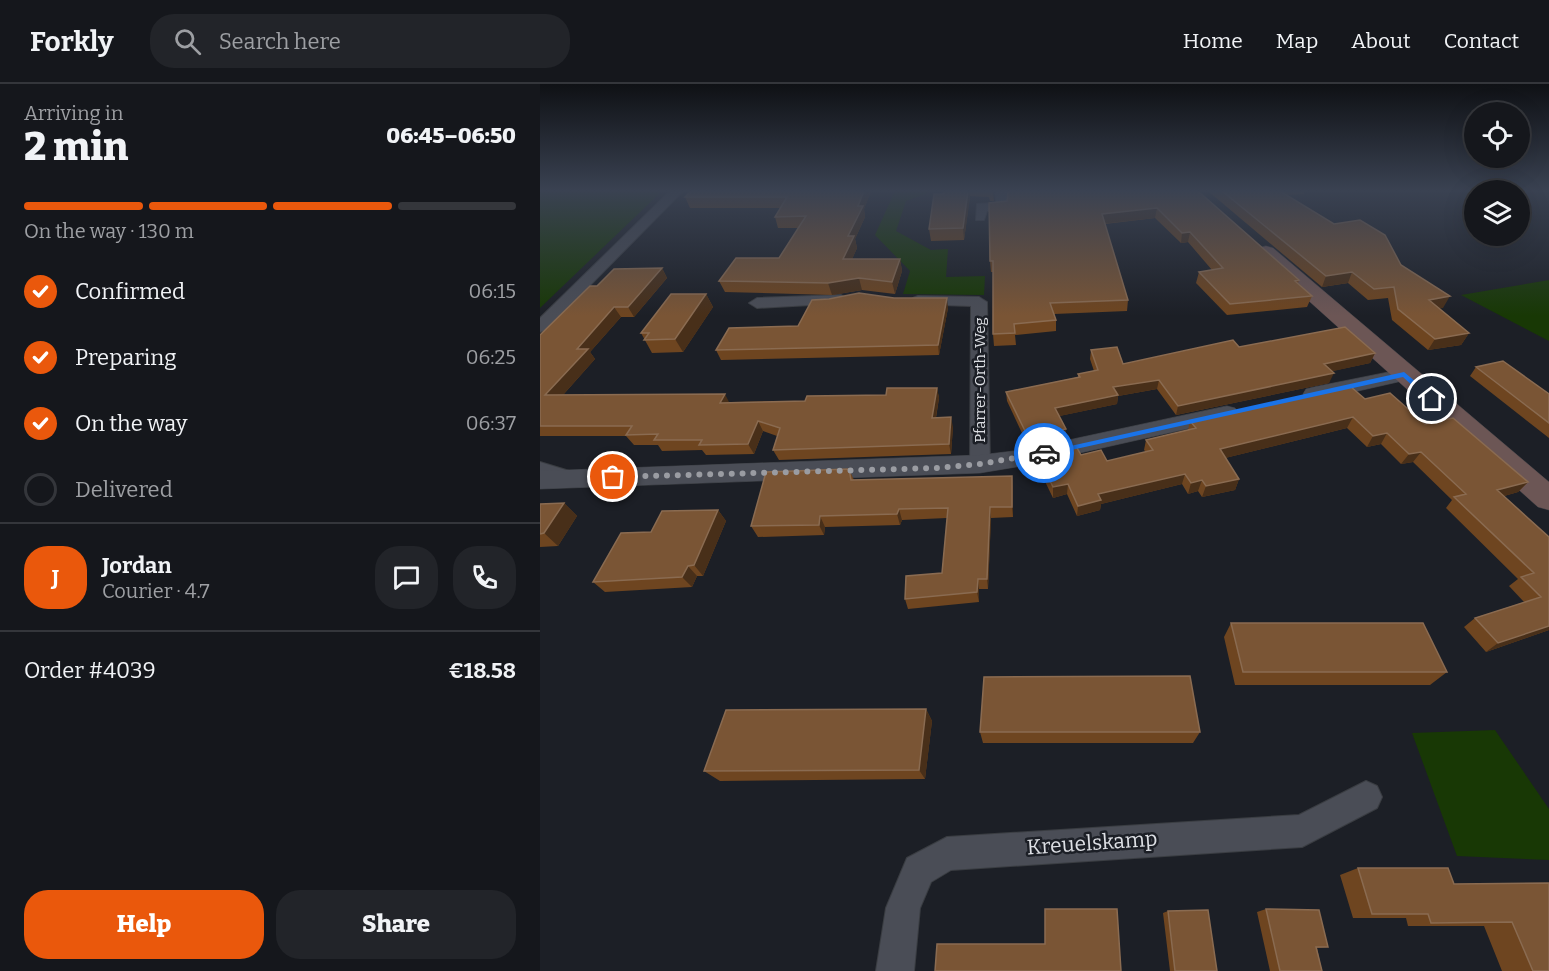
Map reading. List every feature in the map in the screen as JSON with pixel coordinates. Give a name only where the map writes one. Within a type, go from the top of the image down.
[{"type":"main road","points":[[1250,239],[1549,499]]},
{"type":"street","points":[[540,327],[635,232]]},
{"type":"street","points":[[757,303],[832,302],[852,298]]},
{"type":"street","name":"Pfarrer-Orth-Weg","points":[[907,301],[979,302],[980,464]]},
{"type":"street","points":[[1287,400],[1404,375]]},
{"type":"street","points":[[540,480],[980,464],[1052,452],[1252,408]]},
{"type":"street","points":[[540,469],[569,478]]},
{"type":"street","name":"Kreuelskamp","points":[[895,971],[903,908],[919,870],[947,854],[1302,831],[1366,797]]},
{"type":"green space","points":[[540,232],[619,232],[540,308]]},
{"type":"green space","points":[[876,232],[899,232],[931,250],[948,249],[946,277],[985,276],[984,295],[903,294],[910,271],[875,235]]},
{"type":"green space","points":[[1549,280],[1549,341],[1461,295]]},
{"type":"green space","points":[[1495,730],[1549,809],[1549,860],[1457,856],[1412,733]]},
{"type":"building","points":[[795,232],[850,232],[848,236],[854,236],[843,259],[900,259],[892,282],[859,278],[828,283],[719,281],[736,258],[779,258]]},
{"type":"building","points":[[990,232],[1108,232],[1128,300],[1050,303],[1056,320],[1014,324],[1015,333],[993,334],[993,261],[990,261]]},
{"type":"building","points":[[1190,232],[1245,232],[1299,280],[1295,281],[1312,296],[1230,304],[1199,272],[1223,268]]},
{"type":"building","points":[[1273,232],[1381,232],[1385,235],[1401,265],[1450,296],[1429,300],[1469,333],[1435,339],[1398,309],[1394,287],[1374,289],[1352,272],[1326,276]]},
{"type":"building","points":[[662,268],[628,307],[614,307],[577,349],[588,349],[545,395],[725,394],[720,403],[805,401],[807,396],[886,395],[887,388],[937,388],[932,418],[951,417],[949,444],[773,450],[780,428],[758,421],[748,444],[699,445],[702,440],[654,440],[658,434],[626,435],[632,426],[540,426],[540,335],[590,286],[597,286],[614,269]]},
{"type":"building","points":[[859,293],[894,298],[947,298],[938,345],[716,350],[729,328],[798,326],[812,300]]},
{"type":"building","points":[[671,294],[706,294],[675,339],[644,340],[649,333],[641,333]]},
{"type":"building","points":[[1345,327],[1375,353],[1324,364],[1334,373],[1178,406],[1159,380],[1113,387],[1118,395],[1055,408],[1066,429],[1028,437],[1006,392],[1080,377],[1078,374],[1098,370],[1091,350],[1117,347],[1123,364],[1233,340],[1239,347]]},
{"type":"building","points":[[1503,361],[1549,394],[1549,423],[1476,367]]},
{"type":"building","points":[[1350,386],[1365,399],[1390,393],[1425,424],[1453,418],[1528,482],[1497,490],[1549,537],[1549,626],[1498,643],[1475,618],[1541,597],[1521,577],[1534,573],[1454,497],[1466,494],[1421,452],[1409,454],[1387,433],[1373,436],[1353,417],[1220,449],[1239,479],[1206,486],[1202,480],[1191,483],[1185,474],[1098,494],[1101,500],[1078,506],[1068,484],[1053,487],[1037,454],[1076,446],[1081,455],[1101,450],[1107,461],[1153,450],[1146,440],[1196,428],[1190,421]]},
{"type":"building","points":[[849,469],[851,480],[1012,476],[1012,507],[990,507],[987,579],[978,579],[977,592],[905,599],[906,576],[942,573],[948,508],[899,509],[897,514],[820,516],[819,525],[751,526],[766,472]]},
{"type":"building","points":[[564,503],[544,533],[540,534],[540,504]]},
{"type":"building","points":[[718,510],[694,565],[688,566],[682,577],[593,582],[621,533],[651,532],[662,511]]},
{"type":"building","points":[[1231,623],[1423,623],[1447,672],[1243,672]]},
{"type":"building","points":[[1190,676],[1200,732],[980,732],[984,677]]},
{"type":"building","points":[[926,709],[919,770],[704,771],[726,710]]},
{"type":"building","points":[[1358,868],[1448,868],[1454,884],[1549,883],[1549,971],[1533,971],[1512,922],[1431,923],[1428,914],[1372,914]]},
{"type":"building","points":[[1045,909],[1117,909],[1121,971],[935,971],[937,944],[1045,944]]},
{"type":"building","points":[[1266,909],[1319,910],[1328,947],[1316,947],[1322,971],[1280,971]]},
{"type":"building","points":[[1208,910],[1217,971],[1175,971],[1168,911]]},
{"type":"way so far","points":[[613,477],[936,468],[980,464],[1044,453]]},
{"type":"route","points":[[1044,453],[1404,375],[1432,399]]}]
